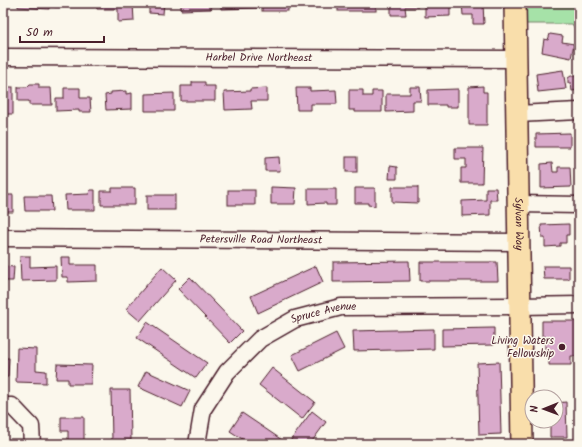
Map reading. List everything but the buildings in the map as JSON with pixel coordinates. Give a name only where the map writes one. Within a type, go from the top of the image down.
[{"type":"main road","name":"Sylvan Way","points":[[515,3],[522,444]]},
{"type":"street","name":"Harbel Drive Northeast","points":[[3,57],[516,59]]},
{"type":"street","points":[[517,114],[579,111]]},
{"type":"street","points":[[518,204],[579,205]]},
{"type":"street","name":"Petersville Road Northeast","points":[[3,238],[518,242]]},
{"type":"street","name":"Spruce Avenue","points":[[197,444],[203,409],[227,372],[260,339],[295,319],[341,307],[579,305]]},
{"type":"street","points":[[3,406],[12,406],[31,426],[32,444]]},
{"type":"green space","points":[[515,3],[579,3],[579,35],[572,24],[516,24]]},
{"type":"place","name":"Living Waters Fellowship","points":[[562,347]]}]
